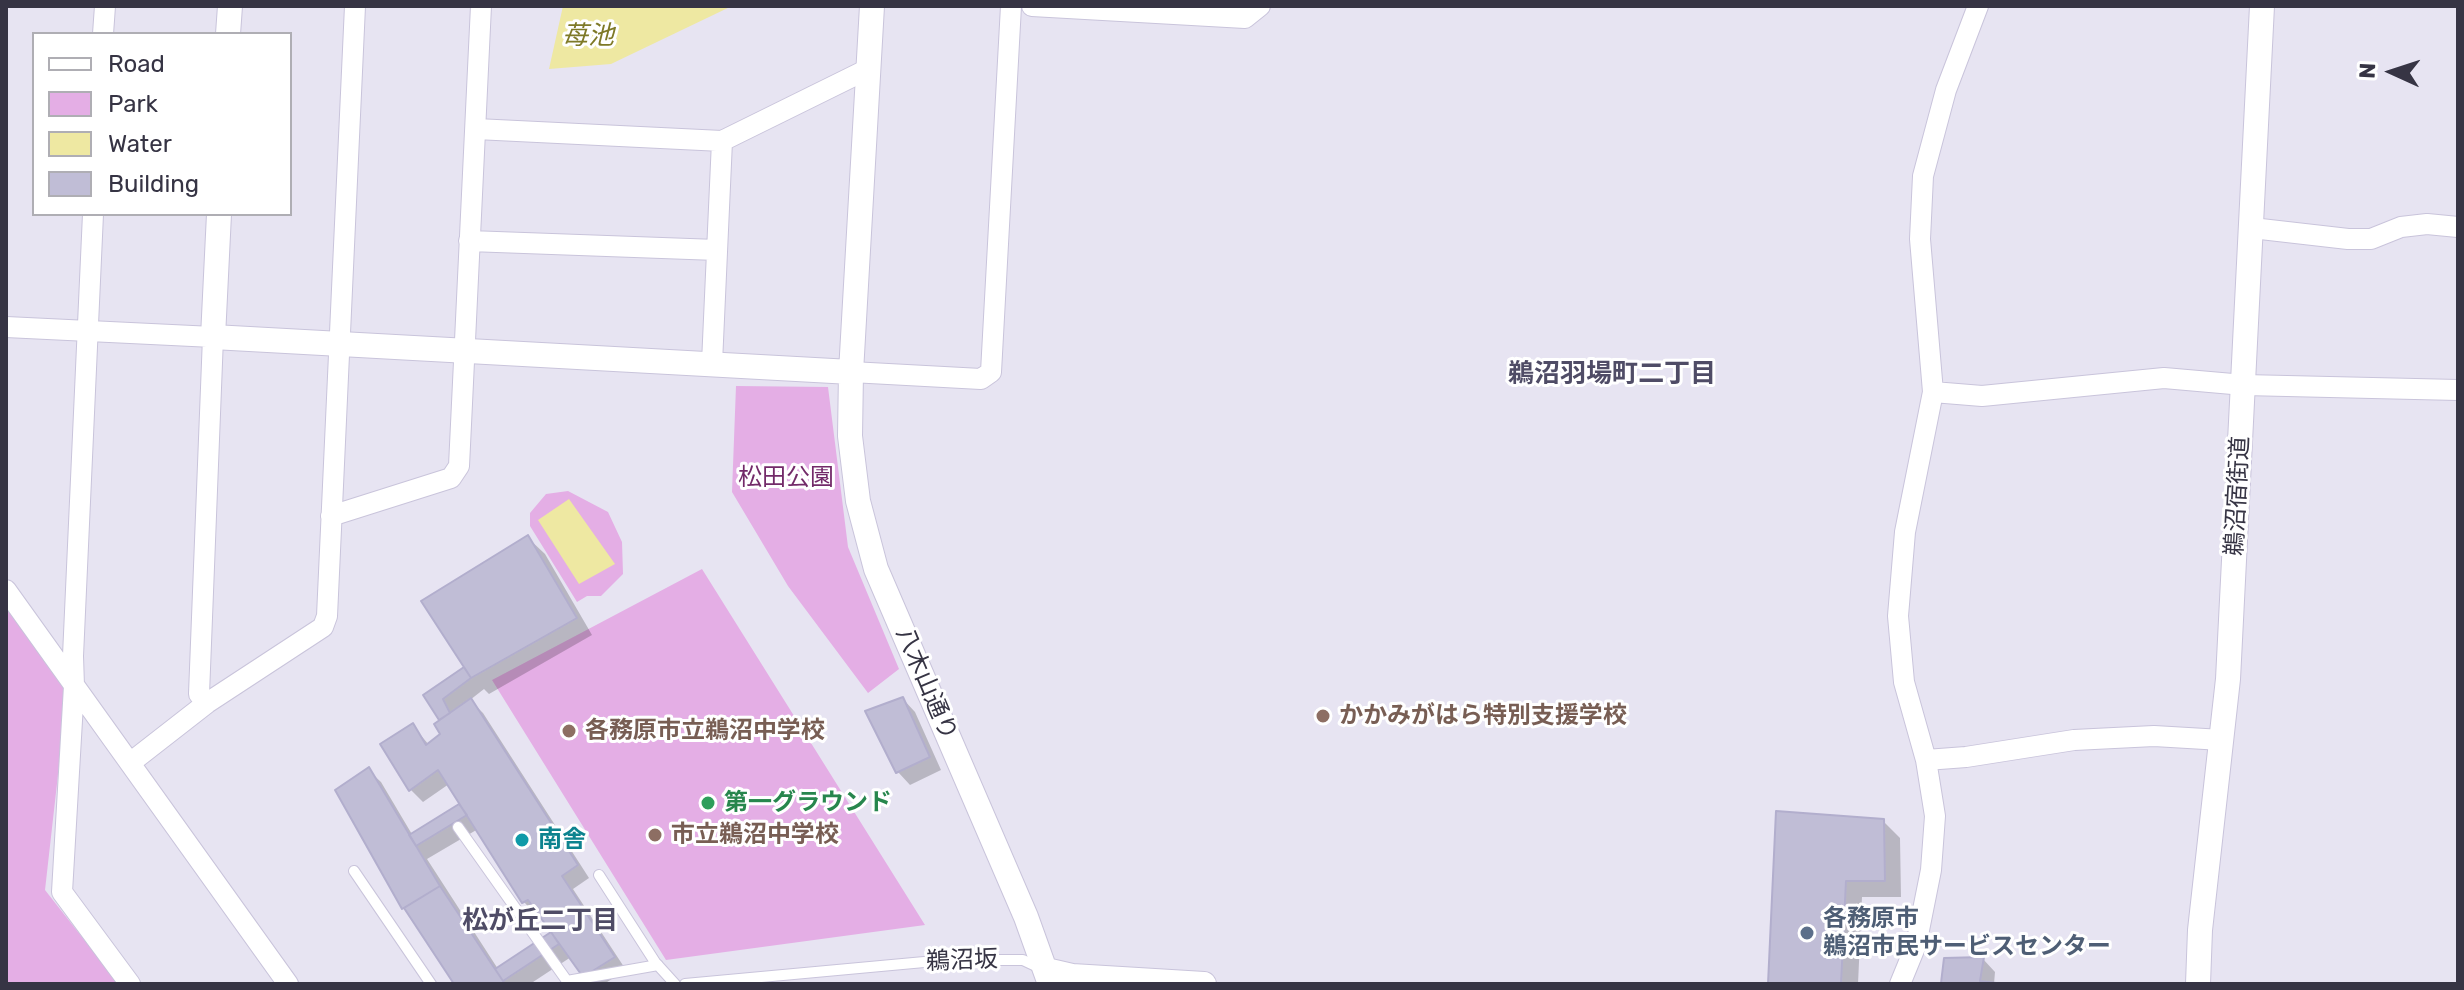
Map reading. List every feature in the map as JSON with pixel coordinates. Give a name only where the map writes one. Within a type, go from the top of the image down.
[{"type":"street","points":[[103,32],[105,6]]},
{"type":"street","points":[[228,32],[230,6]]},
{"type":"street","points":[[130,763],[207,703],[323,627],[327,616],[355,6]]},
{"type":"street","points":[[331,516],[451,478],[459,466],[481,6]]},
{"type":"street","name":"八木山通り","points":[[872,6],[851,372],[850,436],[858,501],[876,569],[1026,917],[1048,977]]},
{"type":"street","points":[[6,327],[981,379],[991,372],[1011,6]]},
{"type":"street","points":[[1032,6],[1245,18],[1260,6]]},
{"type":"street","points":[[1900,984],[1916,945],[1931,870],[1935,816],[1926,760],[1904,682],[1898,616],[1905,532],[1933,392],[1920,239],[1923,176],[1946,90],[1978,6]]},
{"type":"street","name":"鵜沼宿街道","points":[[2198,984],[2200,930],[2228,679],[2262,6]]},
{"type":"street","points":[[476,129],[722,141],[870,68]]},
{"type":"street","points":[[712,363],[722,141]]},
{"type":"street","points":[[93,216],[74,686],[62,892],[130,984]]},
{"type":"street","points":[[207,703],[199,694],[219,216]]},
{"type":"street","points":[[2252,228],[2371,239],[2401,227],[2427,224],[2458,227]]},
{"type":"street","points":[[469,241],[717,250]]},
{"type":"street","points":[[1933,392],[1982,396],[2164,378],[2244,385],[2458,390]]},
{"type":"street","points":[[6,590],[288,984]]},
{"type":"street","points":[[1926,760],[2074,740],[2154,736],[2222,740]]},
{"type":"street","points":[[1048,977],[1204,984]]},
{"type":"lane","points":[[458,827],[567,981],[658,965]]},
{"type":"lane","points":[[354,871],[431,984]]},
{"type":"lane","points":[[599,875],[658,965],[675,984]]},
{"type":"lane","name":"鵜沼坂","points":[[685,984],[946,960],[1023,960],[1048,977]]},
{"type":"green space","name":"松田公園","points":[[736,386],[828,387],[848,547],[899,669],[868,693],[788,586],[732,492]]},
{"type":"green space","points":[[568,491],[608,512],[622,542],[623,574],[601,596],[587,596],[577,602],[530,526],[530,513],[546,494]]},
{"type":"green space","name":"第一グラウンド","points":[[702,569],[925,925],[666,960],[492,680]]},
{"type":"green space","points":[[6,598],[68,686],[45,890],[119,984],[6,984]]},
{"type":"water","name":"苺池","points":[[563,6],[732,6],[611,64],[549,69]]},
{"type":"water","points":[[569,499],[615,564],[579,584],[538,520]]},
{"type":"building","points":[[528,535],[577,618],[471,678],[421,601]]},
{"type":"building","points":[[464,667],[471,678],[443,699],[450,713],[439,720],[423,695]]},
{"type":"building","points":[[903,697],[930,757],[896,773],[865,711]]},
{"type":"building","name":"南舎","points":[[471,698],[578,865],[562,876],[615,957],[583,977],[528,900],[522,903],[438,770],[409,791],[380,744],[413,723],[426,745],[440,734],[434,724]]},
{"type":"building","points":[[369,767],[440,886],[402,909],[335,790]]},
{"type":"building","points":[[459,804],[467,815],[416,846],[409,835]]},
{"type":"building","name":"各務原市 鵜沼市民サービスセンター","points":[[1776,811],[1884,819],[1885,881],[1846,881],[1841,984],[1768,984]]},
{"type":"building","points":[[440,886],[505,984],[454,984],[404,908]]},
{"type":"building","points":[[551,932],[559,944],[503,981],[495,969]]},
{"type":"building","points":[[1984,957],[1980,981],[2004,984],[1936,984],[1941,983],[1944,958]]},
{"type":"place","name":"かかみがはら特別支援学校","points":[[1323,716]]},
{"type":"place","name":"各務原市立鵜沼中学校","points":[[569,731]]},
{"type":"place","name":"第一グラウンド","points":[[708,803]]},
{"type":"place","name":"市立鵜沼中学校","points":[[655,835]]},
{"type":"place","name":"南舎","points":[[522,840]]},
{"type":"place","name":"各務原市 鵜沼市民サービスセンター","points":[[1807,933]]},
{"type":"district","name":"鵜沼羽場町二丁目","points":[[1612,374]]},
{"type":"district","name":"松が丘二丁目","points":[[540,921]]}]
